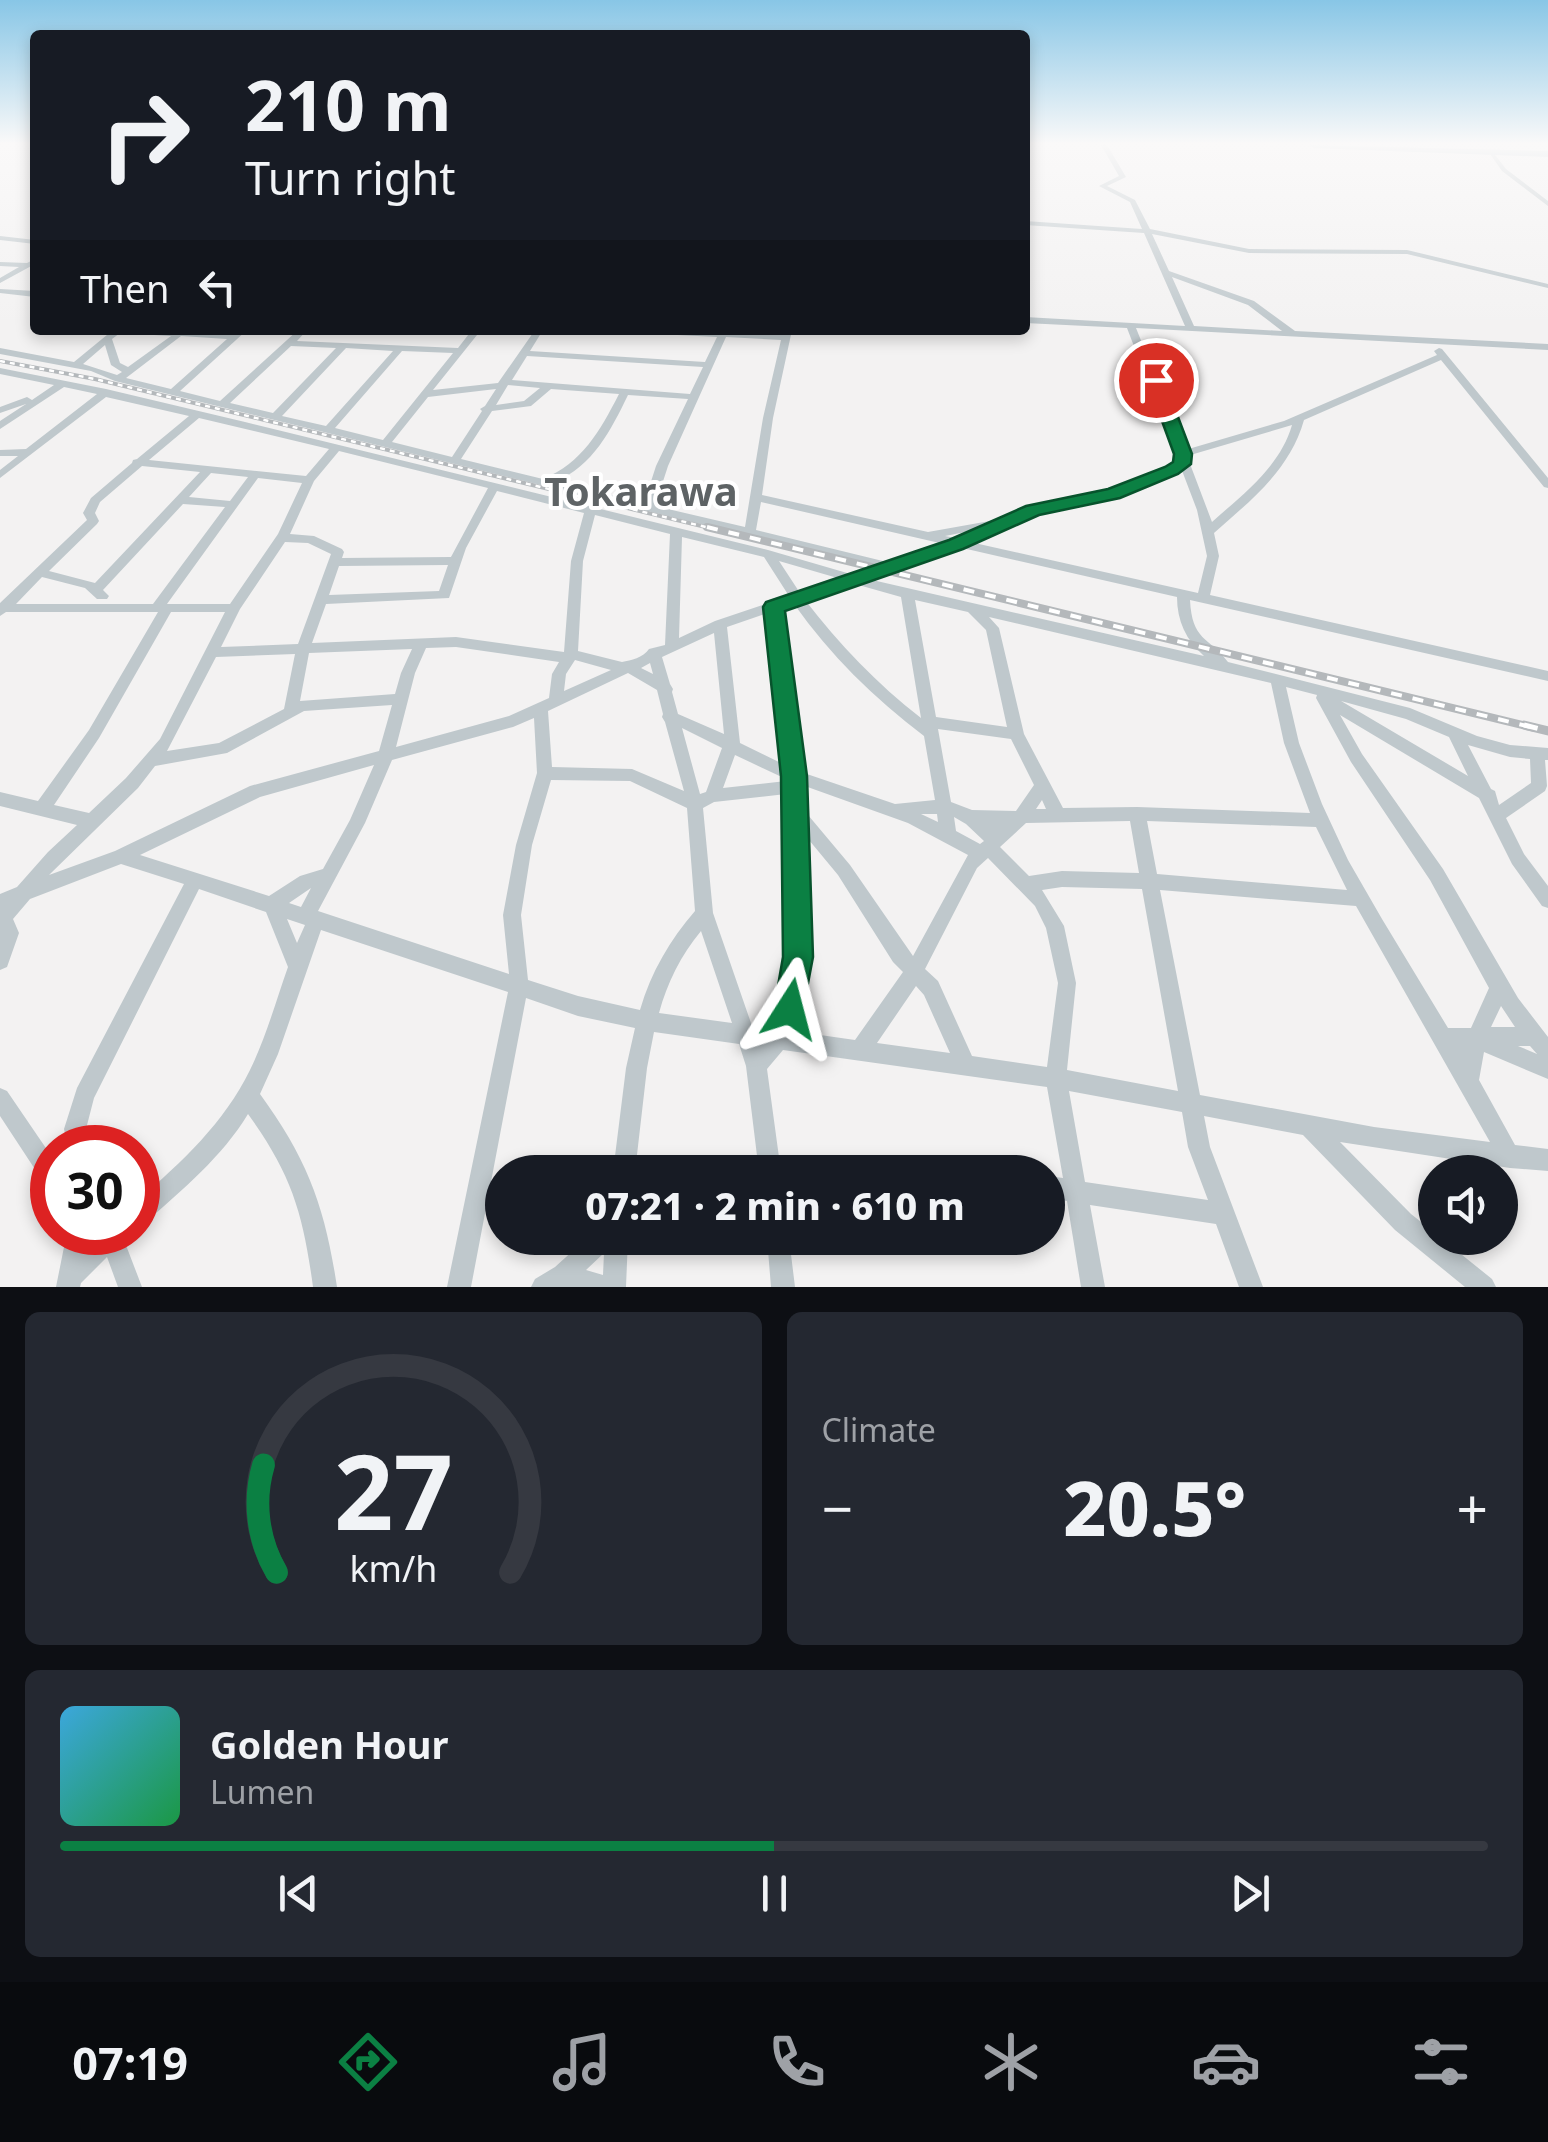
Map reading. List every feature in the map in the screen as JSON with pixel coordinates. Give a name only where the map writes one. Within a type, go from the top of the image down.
[{"type":"street","points":[[1133,205],[1190,329]]},
{"type":"street","points":[[1030,222],[1146,231],[1249,251],[1408,252],[1548,286]]},
{"type":"street","points":[[0,238],[30,241]]},
{"type":"street","points":[[1160,259],[1266,311],[1295,335]]},
{"type":"street","points":[[0,264],[30,263]]},
{"type":"street","points":[[0,281],[30,264]]},
{"type":"street","points":[[1167,272],[1235,297]]},
{"type":"street","points":[[0,291],[30,294]]},
{"type":"street","points":[[1030,320],[1548,347]]},
{"type":"street","points":[[1131,326],[1208,532],[1213,556],[1203,599]]},
{"type":"street","points":[[76,366],[112,335]]},
{"type":"street","points":[[118,380],[178,335]]},
{"type":"street","points":[[173,392],[238,335]]},
{"type":"street","points":[[224,403],[297,335]]},
{"type":"street","points":[[385,444],[474,335]]},
{"type":"street","points":[[456,459],[500,384],[535,335]]},
{"type":"street","points":[[649,508],[662,466],[722,335]]},
{"type":"street","points":[[750,532],[787,335]]},
{"type":"street","points":[[108,340],[116,365],[129,372]]},
{"type":"street","points":[[289,342],[460,351]]},
{"type":"street","points":[[1432,343],[1548,485]]},
{"type":"street","points":[[276,416],[344,345]]},
{"type":"street","points":[[328,430],[400,348]]},
{"type":"street","points":[[0,351],[76,366],[118,380],[888,566]]},
{"type":"street","points":[[522,354],[710,365]]},
{"type":"street","points":[[24,891],[121,856],[256,791],[384,758],[549,706],[720,624],[796,602],[956,544],[1033,510],[1124,490],[1182,459],[1298,418],[1442,356]]},
{"type":"street","points":[[2,372],[106,392],[768,554],[852,580],[1233,668],[1320,695],[1410,714],[1474,742],[1542,754],[1539,786],[1498,814]]},
{"type":"street","points":[[0,426],[63,384]]},
{"type":"street","points":[[427,394],[500,384],[694,397]]},
{"type":"street","points":[[486,409],[528,404],[547,387]]},
{"type":"street","points":[[0,410],[49,392]]},
{"type":"street","points":[[0,476],[24,452],[106,392]]},
{"type":"street","points":[[543,482],[566,474],[591,453],[624,393]]},
{"type":"street","points":[[2,609],[93,522],[90,506],[195,416]]},
{"type":"street","points":[[1208,532],[1272,472],[1295,440],[1298,418]]},
{"type":"street","points":[[0,960],[10,933],[1,913],[152,760],[176,726],[234,608],[282,538],[309,480],[336,448]]},
{"type":"street","points":[[0,453],[24,452]]},
{"type":"street","points":[[138,462],[309,480]]},
{"type":"street","points":[[96,590],[206,471]]},
{"type":"street","points":[[43,808],[94,734],[162,608],[230,504],[254,476]]},
{"type":"street","points":[[321,600],[442,596],[455,561],[494,488]]},
{"type":"street","points":[[755,497],[1548,676]]},
{"type":"street","points":[[179,500],[230,504]]},
{"type":"street","points":[[460,1287],[519,984],[512,915],[517,875],[546,773],[549,706],[558,674],[570,656],[577,561],[591,510]]},
{"type":"street","points":[[926,536],[1008,520]]},
{"type":"street","points":[[672,645],[676,532]]},
{"type":"street","points":[[282,538],[310,539],[338,552],[303,647],[290,709]]},
{"type":"street","points":[[768,554],[796,602],[870,687],[931,728],[1016,734]]},
{"type":"street","points":[[337,562],[455,561]]},
{"type":"street","points":[[42,572],[96,590],[110,610]]},
{"type":"street","points":[[907,593],[948,831]]},
{"type":"street","points":[[1184,593],[1182,613],[1194,639],[1233,668]]},
{"type":"street","points":[[971,606],[992,628],[1016,734],[1031,755],[1058,815]]},
{"type":"street","points":[[756,1066],[780,1038],[798,957],[794,781],[774,607]]},
{"type":"street","points":[[2,609],[234,608]]},
{"type":"street","points":[[703,800],[732,743],[720,624]]},
{"type":"street","points":[[160,1194],[200,1158],[248,1096],[269,1050],[328,875],[384,758],[400,699],[422,642]]},
{"type":"street","points":[[212,652],[422,642],[498,645],[625,667],[666,689]]},
{"type":"street","points":[[654,653],[666,689],[668,717],[703,800],[704,913],[756,1066],[768,1155]]},
{"type":"street","points":[[1277,680],[1290,738],[1380,939],[1446,1038],[1509,1155]]},
{"type":"street","points":[[1320,695],[1488,796]]},
{"type":"street","points":[[1320,695],[1361,771],[1420,848],[1499,988],[1548,1052]]},
{"type":"street","points":[[152,760],[222,749],[290,709],[328,701],[400,699]]},
{"type":"street","points":[[668,717],[732,743],[794,781],[899,809],[987,847]]},
{"type":"street","points":[[1454,732],[1518,860],[1548,900]]},
{"type":"street","points":[[546,773],[632,775],[703,800],[794,781]]},
{"type":"street","points":[[860,1051],[915,970],[987,847],[1020,817],[1042,786]]},
{"type":"street","points":[[0,799],[91,821]]},
{"type":"street","points":[[899,809],[946,804],[970,816],[1137,814],[1324,820]]},
{"type":"street","points":[[794,810],[844,870],[886,936],[931,988],[966,1066]]},
{"type":"street","points":[[1137,814],[1189,1104],[1223,1214],[1251,1287]]},
{"type":"street","points":[[970,816],[987,847],[1051,914],[1067,983],[1056,1078],[1093,1287]]},
{"type":"street","points":[[121,856],[578,1006],[645,1021],[1056,1078],[1310,1128],[1496,1155]]},
{"type":"street","points":[[272,904],[306,882],[328,875]]},
{"type":"street","points":[[1026,884],[1062,879],[1150,881],[1362,899]]},
{"type":"street","points":[[76,1125],[84,1095],[194,882]]},
{"type":"street","points":[[272,904],[296,963]]},
{"type":"street","points":[[626,1155],[645,1021],[665,961],[704,913]]},
{"type":"street","points":[[1470,1079],[1476,1039],[1499,988]]},
{"type":"street","points":[[1446,1038],[1533,1036]]},
{"type":"street","points":[[1476,1039],[1548,1069]]},
{"type":"street","points":[[248,1096],[286,1147],[314,1207],[324,1287]]},
{"type":"street","points":[[0,1098],[30,1142]]},
{"type":"street","points":[[1310,1128],[1403,1222],[1484,1287]]},
{"type":"street","points":[[1518,1158],[1548,1160]]},
{"type":"street","points":[[1065,1188],[1223,1214]]},
{"type":"street","points":[[70,1281],[75,1255]]},
{"type":"street","points":[[70,1281],[93,1255]]},
{"type":"street","points":[[119,1255],[130,1287]]},
{"type":"street","points":[[553,1281],[584,1255]]},
{"type":"street","points":[[614,1287],[617,1255]]},
{"type":"street","points":[[780,1255],[783,1287]]},
{"type":"street","points":[[553,1281],[605,1287]]},
{"type":"railway","points":[[0,361],[95,379],[718,530]]},
{"type":"railway","points":[[707,527],[1535,728]]},
{"type":"railway","points":[[1524,725],[1548,731]]},
{"type":"district","name":"Tokarawa","points":[[641,490]]},
{"type":"route","points":[[790,1009],[798,957],[794,923],[794,776],[774,607],[930,554],[1033,510],[1113,494],[1172,470],[1182,464],[1183,454],[1156,380]]}]
